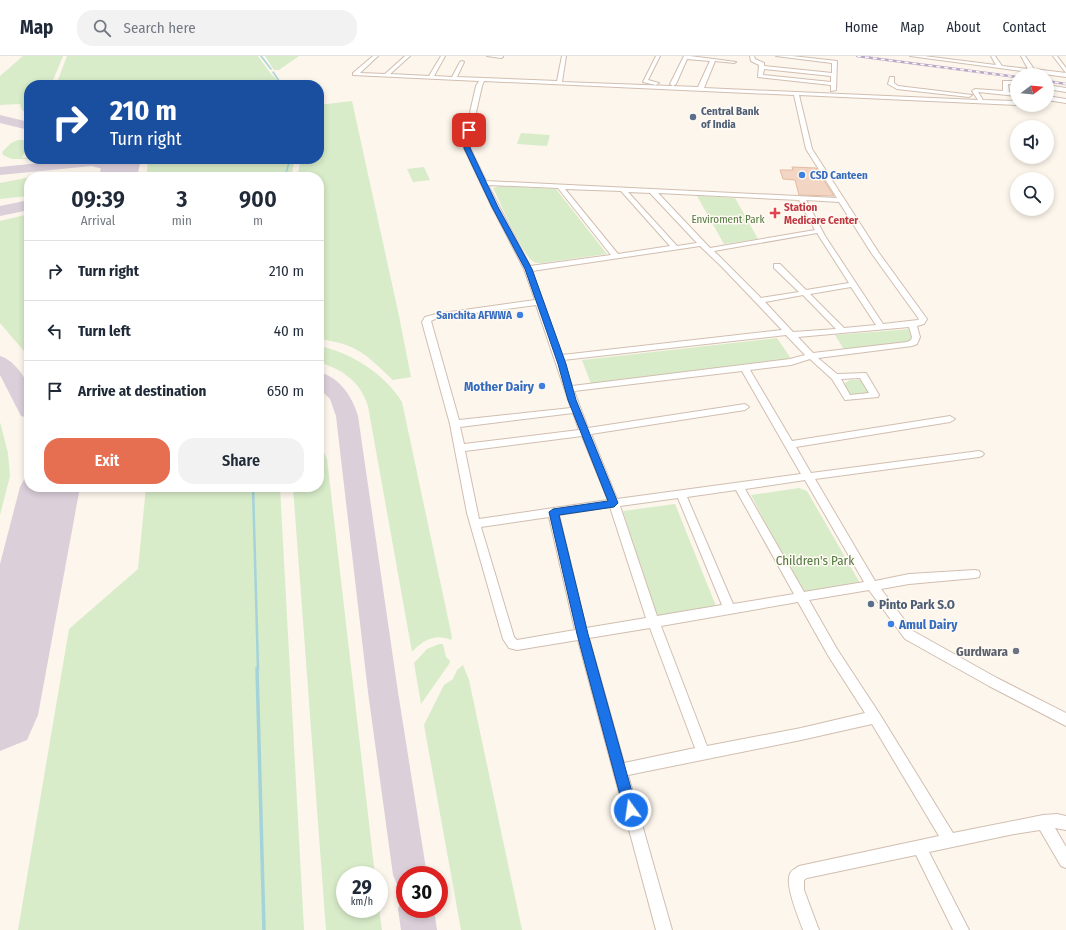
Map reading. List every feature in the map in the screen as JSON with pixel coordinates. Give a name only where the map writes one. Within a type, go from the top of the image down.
[{"type":"street","points":[[376,56],[355,74],[452,79],[701,87]]},
{"type":"street","points":[[385,76],[408,56]]},
{"type":"street","points":[[430,78],[443,56]]},
{"type":"street","points":[[489,56],[501,56]]},
{"type":"street","points":[[559,83],[564,56]]},
{"type":"street","points":[[658,56],[645,82],[787,94],[1010,103]]},
{"type":"street","points":[[673,84],[686,56],[734,62]]},
{"type":"street","points":[[752,56],[752,60],[762,63],[760,76],[833,84]]},
{"type":"street","points":[[778,56],[834,62],[836,64],[832,96]]},
{"type":"street","points":[[912,56],[946,58],[1010,68]]},
{"type":"street","points":[[993,56],[1000,67]]},
{"type":"street","points":[[1023,56],[1030,68]]},
{"type":"street","points":[[1055,56],[1066,72]]},
{"type":"street","points":[[701,87],[713,60]]},
{"type":"street","points":[[452,79],[462,62]]},
{"type":"street","points":[[762,67],[834,75]]},
{"type":"street","points":[[1054,74],[1066,75]]},
{"type":"street","points":[[892,78],[891,84],[896,86],[979,96]]},
{"type":"street","points":[[482,80],[479,86],[466,146],[483,183],[528,269],[560,358],[576,410],[614,503],[653,620],[703,753]]},
{"type":"street","points":[[787,94],[789,80]]},
{"type":"street","points":[[1006,93],[1005,82],[1010,82]]},
{"type":"street","points":[[1054,88],[1066,90]]},
{"type":"street","points":[[982,102],[976,91],[977,90],[1010,93]]},
{"type":"street","points":[[998,92],[1001,101]]},
{"type":"street","points":[[560,358],[790,334],[912,324],[920,322],[923,319],[876,254],[809,149],[796,94]]},
{"type":"street","points":[[1054,99],[1066,101]]},
{"type":"street","points":[[1054,105],[1066,106]]},
{"type":"street","points":[[483,183],[842,200]]},
{"type":"street","points":[[561,187],[617,257]]},
{"type":"street","points":[[623,190],[675,248]]},
{"type":"street","points":[[652,191],[811,356],[835,377]]},
{"type":"street","points":[[800,198],[816,227],[881,327]]},
{"type":"street","points":[[710,250],[816,227]]},
{"type":"street","points":[[528,269],[702,244]]},
{"type":"street","points":[[777,266],[842,330]]},
{"type":"street","points":[[759,301],[854,284]]},
{"type":"street","points":[[540,302],[436,316],[428,319],[426,322],[455,424],[472,513],[511,642],[522,645],[653,620],[909,579],[975,574]]},
{"type":"street","points":[[569,389],[791,362],[811,356],[912,343],[916,337],[912,324]]},
{"type":"street","points":[[744,368],[872,585],[901,626],[915,639],[1066,720]]},
{"type":"street","points":[[460,448],[585,432],[745,408]]},
{"type":"street","points":[[455,424],[576,410]]},
{"type":"street","points":[[789,445],[950,419]]},
{"type":"street","points":[[475,524],[614,503],[808,478],[854,469],[979,454]]},
{"type":"street","points":[[739,486],[833,654],[875,717],[949,840]]},
{"type":"street","points":[[680,494],[729,608]]},
{"type":"street","points":[[553,512],[582,634],[664,930]]},
{"type":"street","points":[[620,770],[801,734],[875,717]]},
{"type":"street","points":[[811,930],[797,890],[796,877],[804,871],[920,848],[949,840],[1043,822],[1057,821],[1066,823]]},
{"type":"street","points":[[1043,822],[1066,861]]},
{"type":"street","points":[[920,848],[961,930]]},
{"type":"green space","points":[[23,56],[63,56],[53,80],[24,80],[24,111],[20,104],[0,105],[0,76]]},
{"type":"green space","points":[[67,56],[258,56],[271,74],[278,80],[58,80]]},
{"type":"green space","points":[[265,56],[299,56],[279,70],[274,70]]},
{"type":"green space","points":[[352,101],[411,377],[393,380],[368,357],[360,352],[343,344],[324,340],[324,172],[298,172],[300,164],[324,164],[324,104]]},
{"type":"green space","points":[[521,133],[550,135],[547,146],[517,144]]},
{"type":"green space","points":[[18,140],[24,140],[24,153],[22,158],[24,159],[12,159],[3,155],[2,152],[11,143]]},
{"type":"green space","points":[[148,164],[294,164],[292,172],[147,172]]},
{"type":"green space","points":[[424,167],[430,180],[413,182],[407,169]]},
{"type":"green space","points":[[24,178],[24,197],[0,199],[0,183]]},
{"type":"green space","points":[[500,186],[556,189],[607,254],[542,263],[533,261],[520,244],[493,188]]},
{"type":"green space","name":"Enviroment Park","points":[[697,196],[735,198],[758,239],[724,244]]},
{"type":"green space","points":[[24,215],[24,351],[0,323],[0,221]]},
{"type":"green space","points":[[911,329],[913,338],[910,343],[845,351],[835,335]]},
{"type":"green space","points":[[777,338],[792,360],[591,384],[582,360]]},
{"type":"green space","points":[[324,347],[343,353],[366,366],[386,382],[402,402],[452,637],[451,640],[440,637],[429,639],[420,644],[412,652],[368,406],[365,397],[355,383],[343,373],[324,364]]},
{"type":"green space","points":[[850,380],[861,380],[873,394],[851,396],[842,385]]},
{"type":"green space","points":[[0,422],[8,453],[10,476],[0,515]]},
{"type":"green space","points":[[324,453],[327,459],[374,866],[336,866],[336,918],[380,918],[382,930],[326,930],[293,492],[324,492]]},
{"type":"green space","name":"Children's Park","points":[[799,488],[807,491],[860,583],[801,592],[751,495]]},
{"type":"green space","points":[[146,492],[280,492],[304,930],[18,930],[69,629],[138,569]]},
{"type":"green space","points":[[675,504],[716,606],[656,616],[623,511]]},
{"type":"green space","points":[[443,644],[446,657],[450,661],[421,704],[414,663],[427,649]]},
{"type":"green space","points":[[463,665],[469,680],[522,930],[461,930],[424,725],[444,685],[453,679],[457,670]]},
{"type":"building","name":"CSD Canteen","points":[[792,167],[816,168],[834,196],[799,195],[795,180],[783,179],[780,170],[793,170]]},
{"type":"waterway","points":[[261,56],[271,69]]},
{"type":"waterway","points":[[273,72],[279,80]]},
{"type":"waterway","points":[[286,172],[289,164]]},
{"type":"waterway","points":[[253,492],[258,669]]},
{"type":"waterway","points":[[257,668],[264,930]]},
{"type":"taxiway","points":[[0,119],[24,125]]},
{"type":"taxiway","points":[[0,171],[72,164]]},
{"type":"taxiway","points":[[100,164],[111,167],[115,172]]},
{"type":"taxiway","points":[[0,211],[24,206]]},
{"type":"taxiway","points":[[0,362],[12,376],[24,401]]},
{"type":"taxiway","points":[[324,382],[338,394],[347,416],[383,692],[409,866]]},
{"type":"taxiway","points":[[37,549],[42,492]]},
{"type":"taxiway","points":[[417,918],[419,930]]},
{"type":"runway","points":[[119,172],[121,164]]},
{"type":"runway","points":[[0,715],[49,492]]},
{"type":"railway","points":[[857,56],[1010,76]]},
{"type":"railway","points":[[1054,82],[1066,84]]},
{"type":"place","name":"Central Bank of India","points":[[693,117]]},
{"type":"place","name":"CSD Canteen","points":[[802,175]]},
{"type":"place","name":"Station Medicare Center","points":[[775,213]]},
{"type":"place","name":"Sanchita AFWWA","points":[[520,315]]},
{"type":"place","name":"Mother Dairy","points":[[542,386]]},
{"type":"place","name":"Pinto Park S.O","points":[[871,604]]},
{"type":"place","name":"Amul Dairy","points":[[891,624]]},
{"type":"place","name":"Gurdwara","points":[[1016,651]]},
{"type":"route","points":[[469,130],[466,146],[495,207],[528,269],[562,364],[572,400],[614,503],[553,512],[582,634],[631,810]]}]
